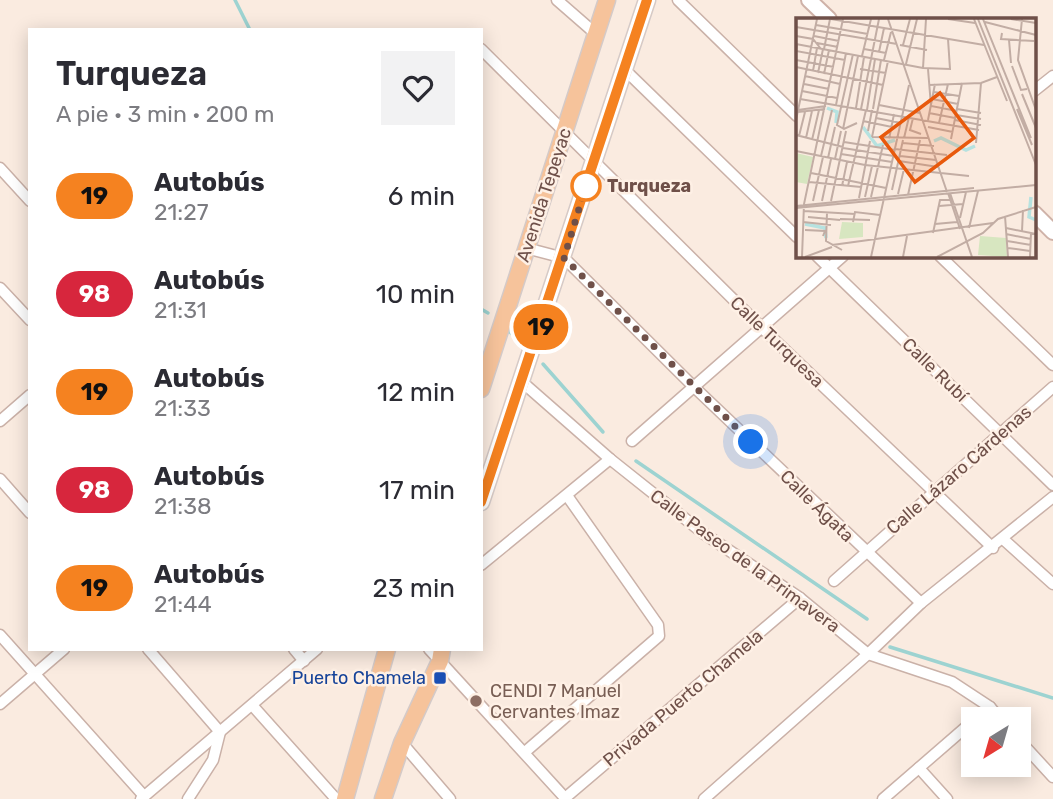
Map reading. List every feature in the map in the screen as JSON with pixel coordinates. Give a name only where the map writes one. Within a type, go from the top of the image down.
[{"type":"main road","name":"Avenida Tepeyac","points":[[483,383],[607,0]]},
{"type":"main road","name":"Avenida Tepeyac","points":[[483,496],[564,258],[647,0]]},
{"type":"main road","points":[[345,799],[386,651]]},
{"type":"main road","points":[[383,799],[437,653]]},
{"type":"street","points":[[557,0],[596,34]]},
{"type":"street","points":[[678,0],[796,115]]},
{"type":"street","points":[[809,0],[828,18]]},
{"type":"street","name":"Calle Turquesa","points":[[483,51],[762,328],[993,548]]},
{"type":"street","points":[[624,69],[796,236]]},
{"type":"street","points":[[1036,89],[1053,76]]},
{"type":"street","points":[[0,168],[28,199]]},
{"type":"street","points":[[1036,216],[1053,232]]},
{"type":"street","points":[[526,248],[564,258]]},
{"type":"street","name":"Calle Rubí","points":[[818,257],[1053,485]]},
{"type":"street","points":[[632,441],[842,257]]},
{"type":"street","points":[[941,257],[1053,365]]},
{"type":"street","name":"Calle Ágata","points":[[564,258],[694,387],[920,603]]},
{"type":"street","points":[[0,288],[28,318]]},
{"type":"street","name":"Calle Paseo de la Primavera","points":[[522,381],[610,460],[703,533],[800,598],[868,654],[952,682],[989,707]]},
{"type":"street","name":"Calle Lázaro Cárdenas","points":[[834,582],[933,491],[1053,387]]},
{"type":"street","points":[[2,416],[28,396]]},
{"type":"street","points":[[483,563],[568,497],[610,460]]},
{"type":"street","points":[[0,479],[28,511]]},
{"type":"street","points":[[525,752],[659,636],[658,625],[568,497]]},
{"type":"street","points":[[705,799],[868,654],[920,603],[993,548],[1053,497]]},
{"type":"street","points":[[1003,539],[1053,584]]},
{"type":"street","name":"Privada Puerto Chamela","points":[[566,799],[800,598]]},
{"type":"street","points":[[0,635],[142,798],[315,651]]},
{"type":"street","points":[[0,704],[62,651]]},
{"type":"street","points":[[150,651],[220,732]]},
{"type":"street","points":[[295,651],[304,661]]},
{"type":"street","points":[[437,653],[566,799]]},
{"type":"street","points":[[252,705],[337,799]]},
{"type":"street","points":[[883,799],[961,731]]},
{"type":"street","points":[[188,799],[213,760],[220,732]]},
{"type":"street","points":[[402,743],[450,799]]},
{"type":"street","points":[[1031,753],[1053,777]]},
{"type":"street","points":[[919,768],[947,799]]},
{"type":"waterway","points":[[235,0],[249,28]]},
{"type":"waterway","points":[[483,310],[488,313]]},
{"type":"waterway","points":[[508,330],[521,343]]},
{"type":"waterway","points":[[543,364],[603,432]]},
{"type":"waterway","points":[[636,461],[867,619]]},
{"type":"waterway","points":[[890,647],[1053,698]]},
{"type":"bus line","name":"19","points":[[483,496],[550,301],[647,0]]},
{"type":"place","name":"Turqueza","points":[[586,186]]},
{"type":"place","name":"Puerto Chamela","points":[[440,678]]},
{"type":"place","name":"CENDI 7 Manuel Cervantes Imaz","points":[[476,701]]},
{"type":"route","points":[[586,186],[564,258],[751,442]]}]
